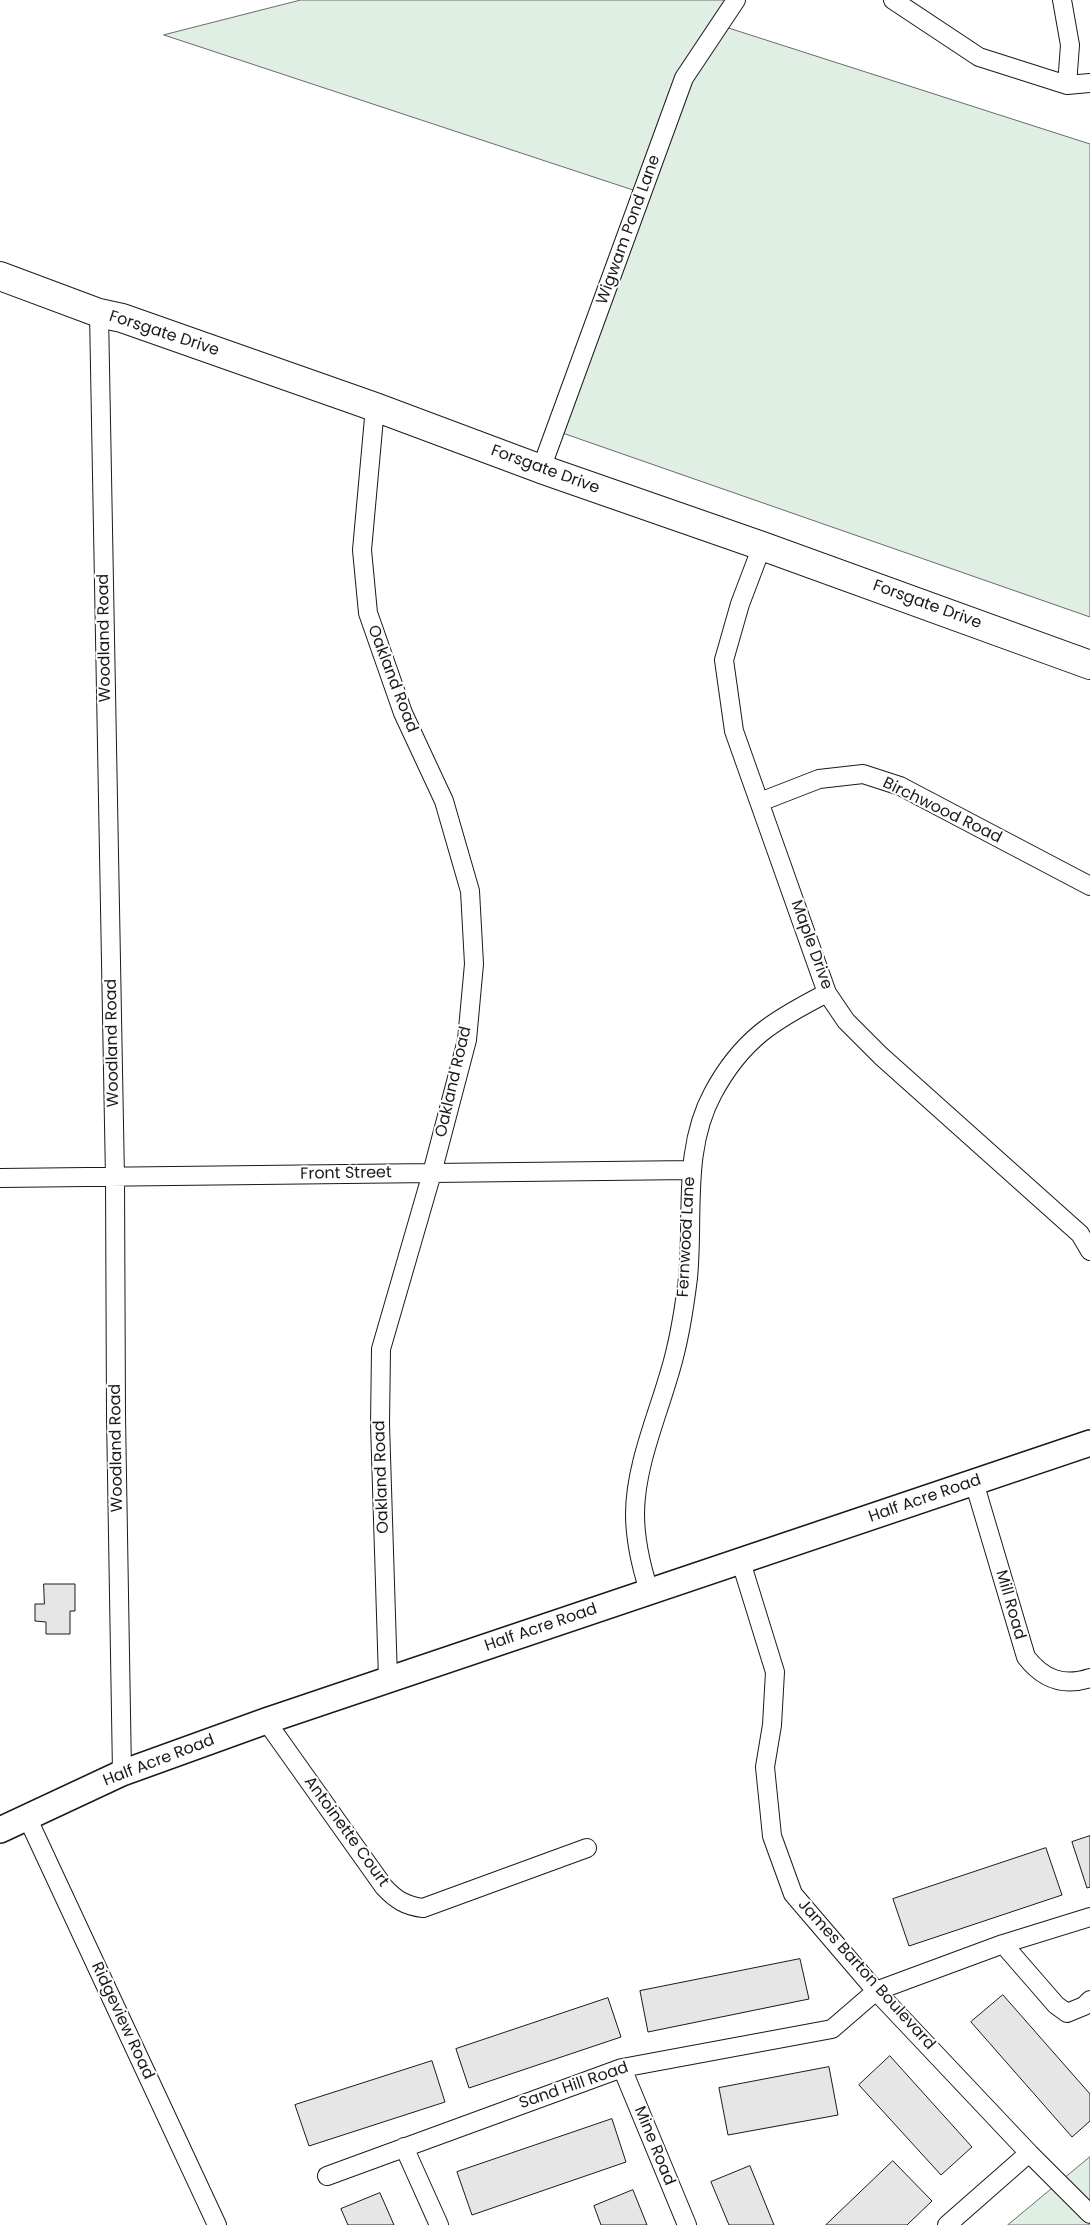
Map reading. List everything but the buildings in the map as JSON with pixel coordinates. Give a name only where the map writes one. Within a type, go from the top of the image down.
[{"type":"main road","name":"Forsgate Drive","points":[[0,276],[99,313],[122,318],[375,407],[541,470],[762,546],[1090,665]]},
{"type":"street","name":"Wigwam Pond Lane","points":[[541,470],[684,78],[736,0]]},
{"type":"street","points":[[894,0],[979,57],[1067,85],[1090,83]]},
{"type":"street","points":[[1062,0],[1070,45],[1067,85]]},
{"type":"street","name":"Woodland Road","points":[[99,313],[115,1178],[116,1416],[122,1773]]},
{"type":"street","name":"Oakland Road","points":[[375,407],[362,550],[368,613],[403,713],[444,801],[470,891],[474,964],[467,1040],[432,1173],[381,1349],[380,1424],[388,1679]]},
{"type":"street","name":"Maple Drive","points":[[762,546],[740,604],[724,660],[734,731],[827,993],[846,1021],[882,1056],[1085,1229],[1090,1250]]},
{"type":"street","name":"Birchwood Road","points":[[760,802],[819,779],[863,774],[900,786],[1090,886]]},
{"type":"street","name":"Fernwood Lane","points":[[649,1591],[639,1556],[635,1513],[641,1470],[676,1352],[688,1278],[691,1170],[698,1128],[712,1094],[733,1059],[764,1029],[827,993]]},
{"type":"street","name":"Front Street","points":[[0,1178],[691,1170]]},
{"type":"street","name":"Half Acre Road","points":[[0,1830],[122,1773],[266,1721],[1090,1443]]},
{"type":"street","name":"Mill Road","points":[[974,1482],[1026,1657],[1034,1667],[1058,1682],[1068,1683],[1090,1678]]},
{"type":"street","name":"James Barton Boulevard","points":[[741,1562],[776,1672],[766,1767],[772,1836],[793,1894],[876,1990],[1029,2153],[1090,2214]]},
{"type":"street","name":"Antoinette Court","points":[[266,1721],[384,1887],[395,1898],[408,1906],[423,1908],[587,1848]]},
{"type":"street","name":"Ridgeview Road","points":[[27,1817],[217,2225]]},
{"type":"street","points":[[876,1990],[1004,1944],[1090,1917]]},
{"type":"street","points":[[1004,1944],[1056,2005],[1067,2013],[1084,2006],[1090,2000]]},
{"type":"street","name":"Sand Hill Road","points":[[327,2176],[622,2068],[832,2029],[876,1990]]},
{"type":"street","name":"Mine Road","points":[[622,2068],[687,2225]]},
{"type":"street","points":[[404,2148],[439,2225]]},
{"type":"street","points":[[948,2225],[1029,2153]]},
{"type":"green space","points":[[301,0],[729,0],[713,23],[1090,144],[1090,617],[551,429],[636,191],[164,35]]},
{"type":"green space","points":[[1090,2157],[1090,2225],[1008,2225]]}]
